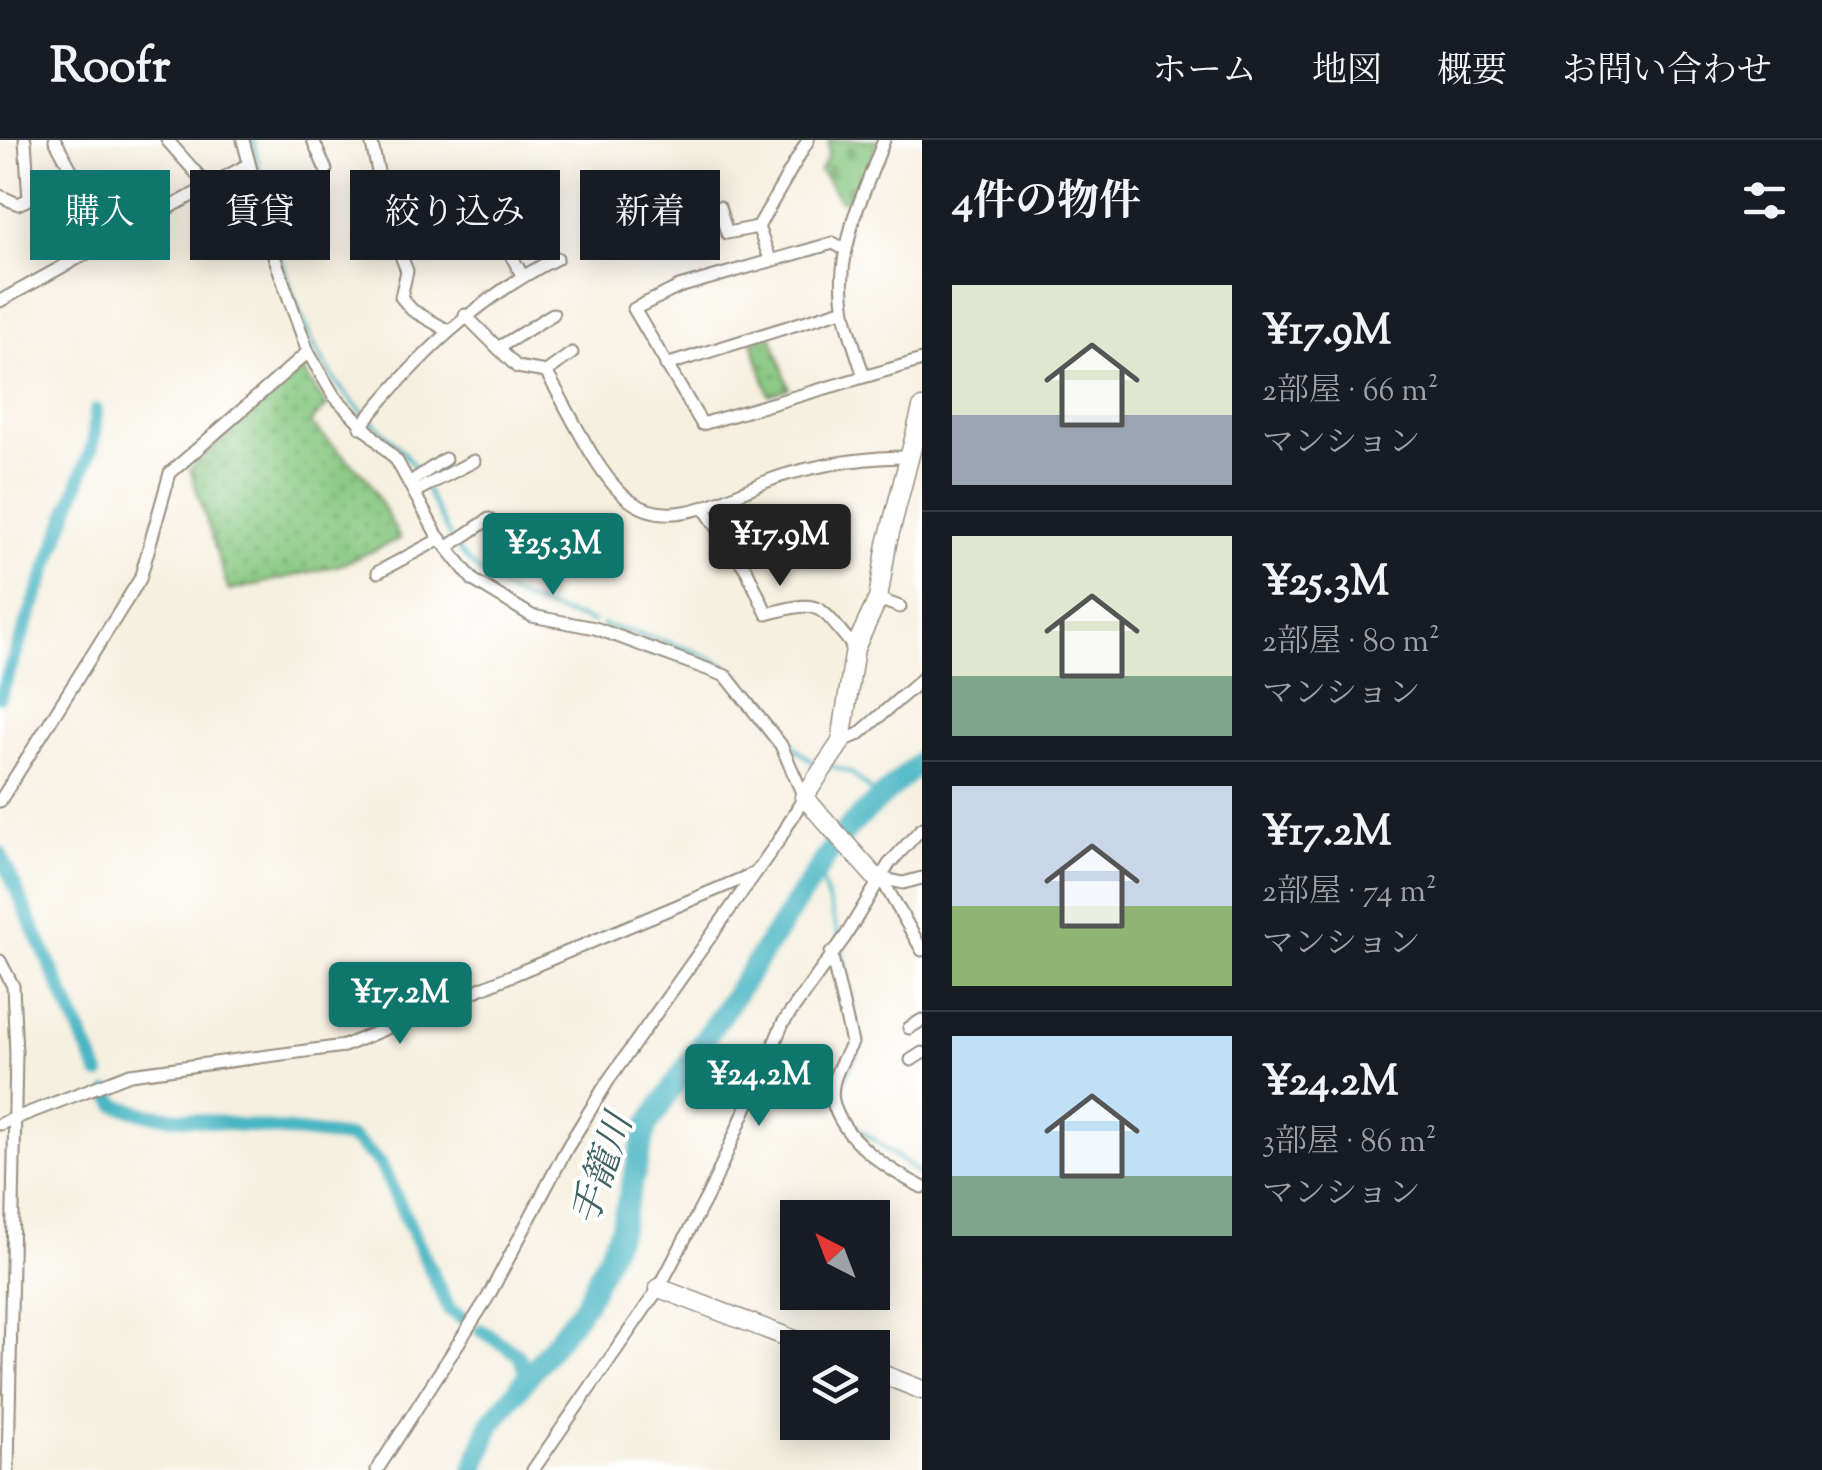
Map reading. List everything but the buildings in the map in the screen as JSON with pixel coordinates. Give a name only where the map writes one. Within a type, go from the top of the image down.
[{"type":"street","points":[[0,196],[18,204],[29,198],[26,140]]},
{"type":"street","points":[[55,140],[71,170]]},
{"type":"street","points":[[166,140],[193,170]]},
{"type":"street","points":[[243,140],[247,164],[308,352],[334,396],[397,461],[444,543],[472,580],[532,616],[595,628],[726,676],[781,745],[804,797],[879,879],[922,950]]},
{"type":"street","points":[[312,140],[326,170]]},
{"type":"street","points":[[371,140],[390,230],[407,271],[401,297],[412,310],[448,330]]},
{"type":"street","points":[[720,210],[727,233],[758,227],[808,140]]},
{"type":"street","points":[[863,373],[842,310],[839,283],[854,216],[884,140]]},
{"type":"street","points":[[236,170],[247,164]]},
{"type":"street","points":[[758,227],[770,260]]},
{"type":"street","points":[[846,250],[833,242],[679,287],[634,309],[702,424],[863,373],[922,360]]},
{"type":"street","points":[[0,301],[74,260]]},
{"type":"street","points":[[514,260],[522,275]]},
{"type":"street","points":[[362,425],[466,314],[522,275],[553,260]]},
{"type":"street","points":[[666,365],[842,310]]},
{"type":"street","points":[[466,314],[520,368],[546,372],[572,353]]},
{"type":"street","points":[[498,348],[553,314]]},
{"type":"street","points":[[0,801],[140,578],[170,473],[308,352]]},
{"type":"street","points":[[546,372],[624,496],[650,510],[704,508],[790,473],[862,458],[910,457]]},
{"type":"street","points":[[377,1470],[488,1298],[566,1148],[608,1081],[840,742],[854,648],[878,599],[922,408]]},
{"type":"street","points":[[430,477],[444,459]]},
{"type":"street","points":[[413,487],[474,461]]},
{"type":"street","points":[[704,508],[747,571],[767,614],[806,603],[816,606],[854,648]]},
{"type":"street","points":[[378,572],[469,536],[489,520]]},
{"type":"street","points":[[878,599],[900,607]]},
{"type":"street","points":[[840,742],[860,734],[922,679]]},
{"type":"street","points":[[533,1470],[659,1288],[712,1186],[782,1023],[838,946],[879,879],[922,828]]},
{"type":"street","points":[[0,1124],[130,1074],[344,1046],[753,874]]},
{"type":"street","points":[[879,879],[903,883],[922,878]]},
{"type":"street","points":[[838,946],[852,1042],[836,1071],[832,1100],[846,1129],[898,1175],[922,1187]]},
{"type":"street","points":[[0,961],[12,986],[14,1118],[8,1470]]},
{"type":"street","points":[[909,1028],[922,1020]]},
{"type":"street","points":[[659,1288],[780,1334]]},
{"type":"street","points":[[890,1377],[922,1390]]},
{"type":"green space","points":[[829,140],[878,140],[858,198],[841,201],[820,171],[828,157]]},
{"type":"green space","points":[[771,335],[789,388],[769,395],[752,341]]},
{"type":"green space","points":[[302,369],[327,406],[310,423],[368,479],[400,539],[340,565],[229,591],[190,469]]},
{"type":"waterway","points":[[253,140],[284,268],[307,331],[340,387],[417,472]]},
{"type":"waterway","points":[[93,443],[96,410]]},
{"type":"waterway","points":[[0,696],[92,447]]},
{"type":"waterway","points":[[426,489],[451,539]]},
{"type":"waterway","points":[[456,547],[486,577],[518,597],[593,622]]},
{"type":"waterway","points":[[602,625],[675,645],[728,668],[795,747],[817,764]]},
{"type":"waterway","name":"手籠川","points":[[474,1470],[490,1425],[585,1304],[620,1230],[647,1126],[831,850],[850,826],[922,760]]},
{"type":"waterway","points":[[831,766],[852,773],[879,799]]},
{"type":"waterway","points":[[0,853],[99,1074]]},
{"type":"waterway","points":[[819,872],[840,939]]},
{"type":"waterway","points":[[842,948],[859,1047],[842,1083],[842,1098],[854,1125],[922,1176]]},
{"type":"waterway","points":[[109,1093],[116,1105],[146,1114],[352,1138],[380,1163],[449,1309],[462,1318]]},
{"type":"waterway","points":[[481,1330],[519,1355],[527,1379]]}]
